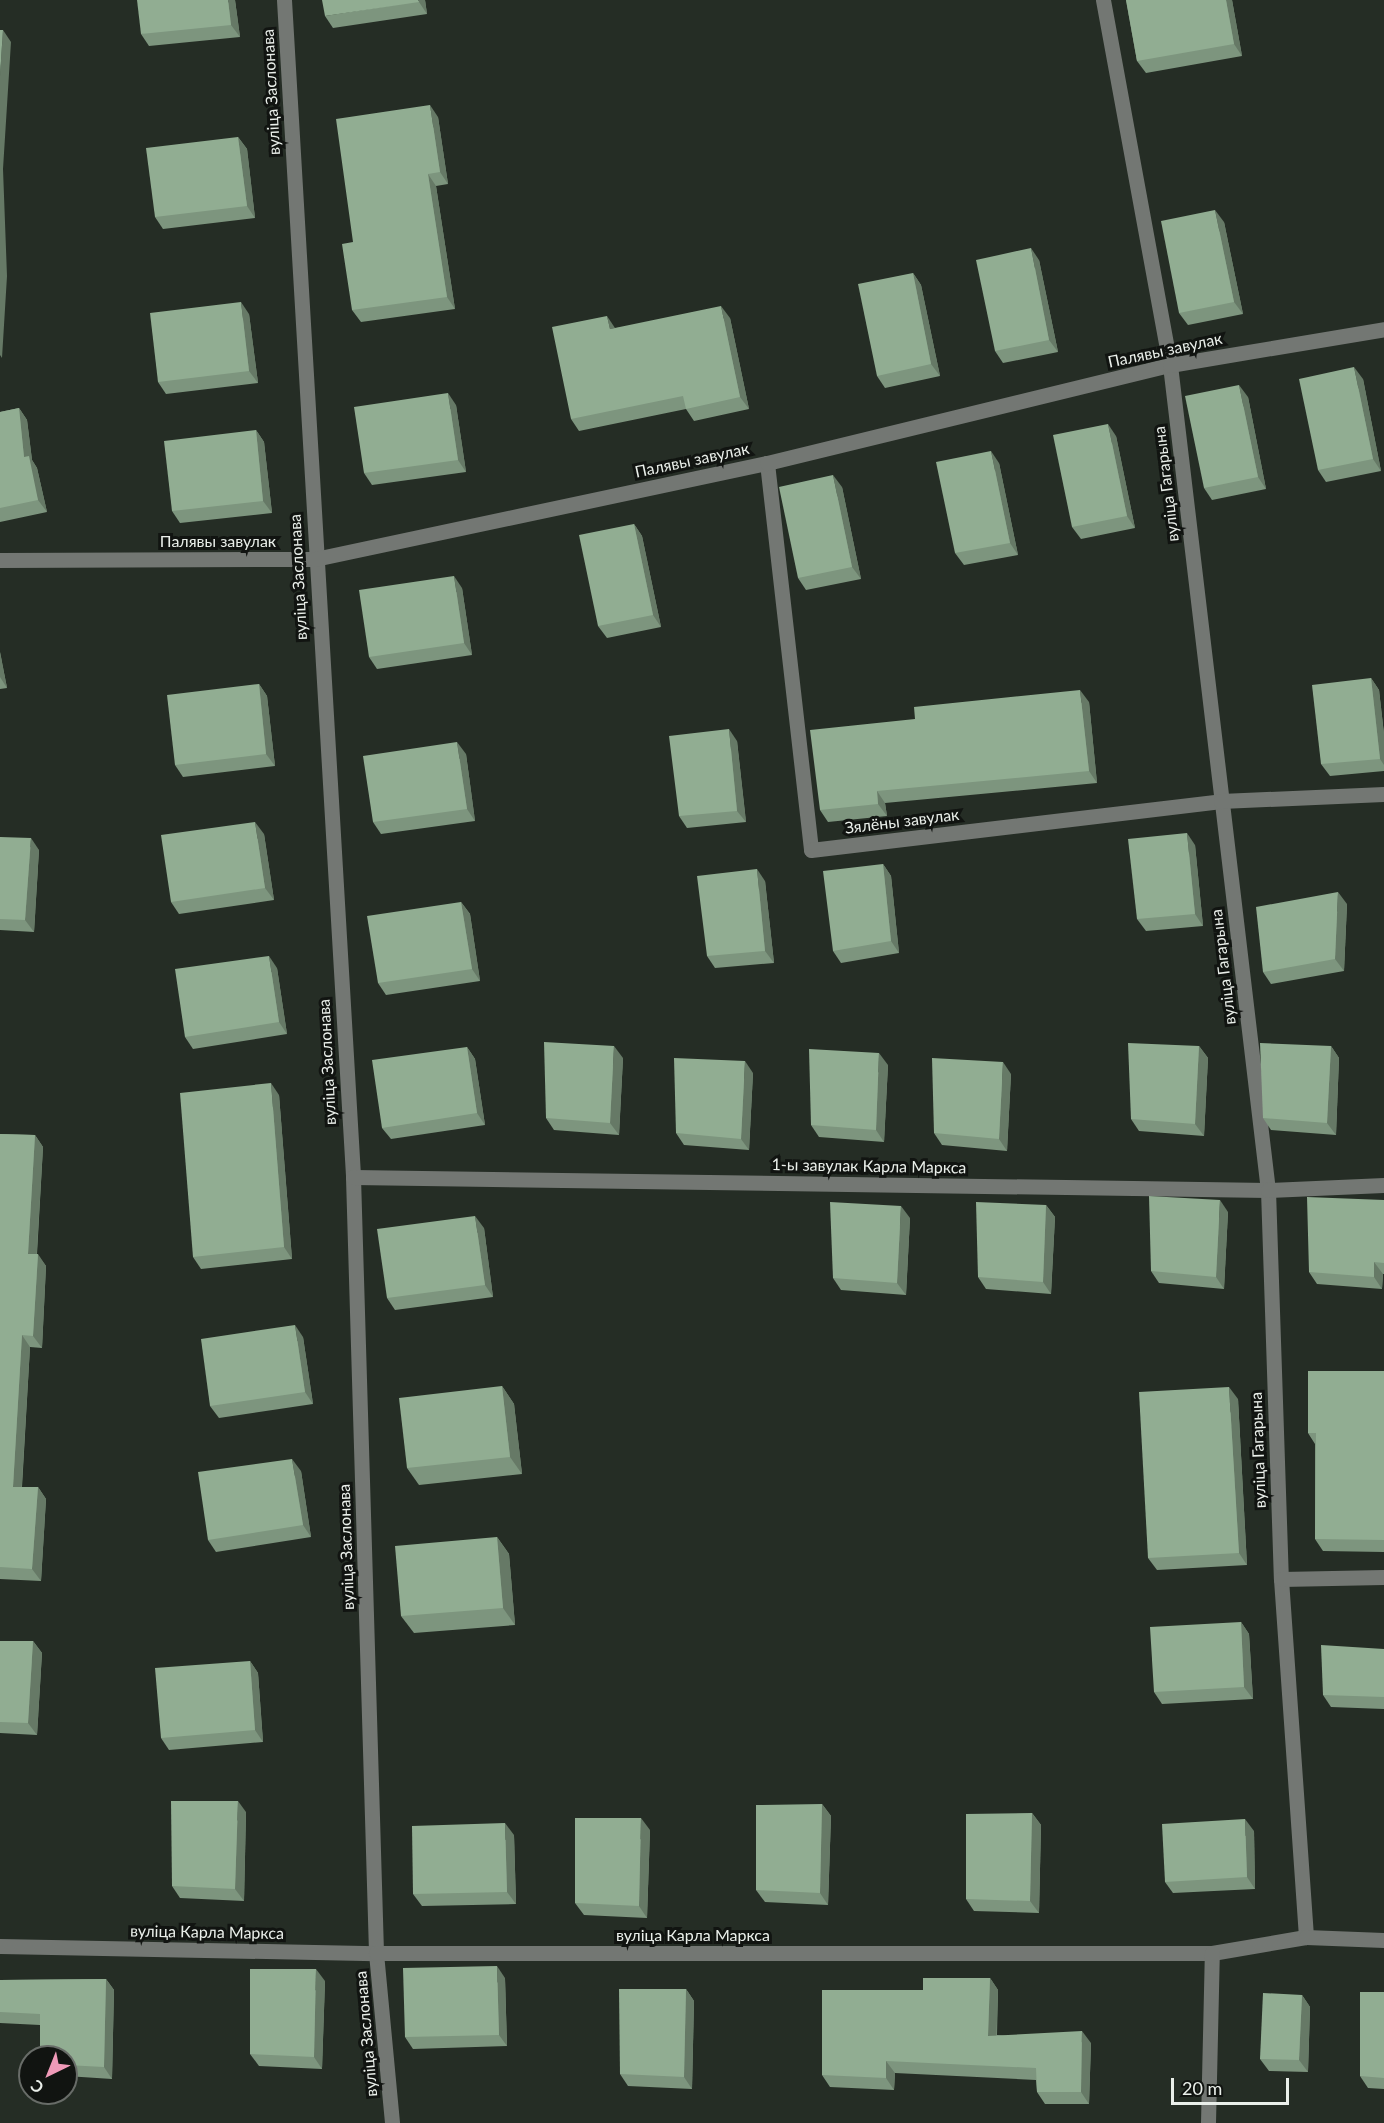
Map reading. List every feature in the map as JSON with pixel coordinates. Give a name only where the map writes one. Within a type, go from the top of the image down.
[{"type":"street","name":"вуліца Заслонава","points":[[284,0],[352,1177],[376,1953],[392,2123]]},
{"type":"street","name":"вуліца Гагарына","points":[[1103,0],[1170,365],[1268,1190],[1281,1579],[1306,1937]]},
{"type":"street","name":"Палявы завулак","points":[[0,560],[315,559],[767,463],[1170,365],[1384,329]]},
{"type":"street","name":"Зялёны завулак","points":[[767,463],[811,850],[1221,801],[1384,794]]},
{"type":"street","name":"1-ы завулак Карла Маркса","points":[[352,1177],[1268,1190],[1384,1185]]},
{"type":"street","points":[[1281,1579],[1384,1577]]},
{"type":"street","name":"вуліца Карла Маркса","points":[[0,1946],[376,1953],[1212,1953],[1306,1937],[1384,1940]]},
{"type":"street","points":[[1208,2123],[1212,1953]]},
{"type":"building","points":[[137,0],[228,0],[231,25],[141,34]]},
{"type":"building","points":[[322,0],[418,0],[419,2],[325,16]]},
{"type":"building","points":[[1126,0],[1226,0],[1234,44],[1137,61]]},
{"type":"building","points":[[0,30],[3,30],[0,76]]},
{"type":"building","points":[[430,105],[440,172],[428,174],[447,297],[352,310],[342,244],[353,242],[336,119]]},
{"type":"building","points":[[238,137],[247,206],[155,217],[146,148]]},
{"type":"building","points":[[1215,210],[1234,302],[1179,313],[1161,221]]},
{"type":"building","points":[[1031,248],[1049,340],[995,351],[976,260]]},
{"type":"building","points":[[913,273],[931,364],[877,376],[858,284]]},
{"type":"building","points":[[241,302],[249,371],[158,382],[150,313]]},
{"type":"building","points":[[721,306],[740,397],[686,409],[683,396],[571,419],[552,327],[607,316],[610,329]]},
{"type":"building","points":[[1354,367],[1373,459],[1318,470],[1299,379]]},
{"type":"building","points":[[1239,385],[1258,477],[1204,488],[1185,396]]},
{"type":"building","points":[[448,393],[458,460],[364,473],[354,407]]},
{"type":"building","points":[[19,408],[24,457],[29,456],[38,500],[0,508],[0,412]]},
{"type":"building","points":[[1108,424],[1127,516],[1072,527],[1053,435]]},
{"type":"building","points":[[256,430],[263,501],[172,511],[164,441]]},
{"type":"building","points":[[991,451],[1010,543],[955,553],[936,462]]},
{"type":"building","points":[[833,475],[852,567],[798,578],[779,487]]},
{"type":"building","points":[[634,524],[653,615],[598,626],[579,535]]},
{"type":"building","points":[[454,576],[464,643],[369,657],[359,590]]},
{"type":"building","points":[[1371,678],[1380,759],[1321,764],[1312,685]]},
{"type":"building","points":[[259,684],[266,754],[175,765],[167,695]]},
{"type":"building","points":[[1080,690],[1089,771],[877,791],[878,804],[820,810],[810,730],[915,719],[914,707]]},
{"type":"building","points":[[729,729],[737,811],[679,816],[669,736]]},
{"type":"building","points":[[457,742],[467,809],[373,822],[363,756]]},
{"type":"building","points":[[255,822],[265,888],[171,902],[161,835]]},
{"type":"building","points":[[1187,833],[1195,914],[1137,919],[1128,839]]},
{"type":"building","points":[[0,837],[31,838],[25,920],[0,919]]},
{"type":"building","points":[[883,864],[891,941],[833,951],[823,871]]},
{"type":"building","points":[[757,869],[765,951],[707,956],[697,876]]},
{"type":"building","points":[[1338,892],[1335,959],[1263,972],[1256,907]]},
{"type":"building","points":[[461,902],[472,969],[378,983],[367,916]]},
{"type":"building","points":[[269,956],[279,1022],[185,1037],[175,969]]},
{"type":"building","points":[[544,1042],[614,1046],[610,1123],[546,1118]]},
{"type":"building","points":[[1128,1043],[1199,1046],[1195,1124],[1131,1119]]},
{"type":"building","points":[[1260,1043],[1331,1046],[1327,1123],[1263,1118]]},
{"type":"building","points":[[467,1047],[477,1113],[382,1128],[372,1060]]},
{"type":"building","points":[[809,1049],[879,1053],[876,1130],[811,1125]]},
{"type":"building","points":[[674,1058],[745,1061],[741,1139],[676,1133]]},
{"type":"building","points":[[932,1058],[1003,1062],[999,1139],[934,1133]]},
{"type":"building","points":[[271,1083],[284,1247],[193,1257],[180,1093]]},
{"type":"building","points":[[0,1134],[35,1135],[28,1254],[38,1254],[33,1336],[22,1335],[13,1487],[38,1487],[32,1569],[0,1567]]},
{"type":"building","points":[[1149,1196],[1220,1200],[1216,1277],[1151,1271]]},
{"type":"building","points":[[1307,1197],[1384,1200],[1384,1263],[1374,1262],[1374,1277],[1309,1272]]},
{"type":"building","points":[[830,1202],[901,1206],[897,1283],[833,1278]]},
{"type":"building","points":[[976,1202],[1046,1205],[1043,1282],[978,1277]]},
{"type":"building","points":[[475,1216],[485,1285],[387,1298],[377,1229]]},
{"type":"building","points":[[295,1325],[305,1392],[210,1406],[201,1339]]},
{"type":"building","points":[[1308,1371],[1384,1371],[1384,1540],[1315,1539],[1316,1433],[1308,1433]]},
{"type":"building","points":[[502,1386],[510,1457],[407,1468],[399,1398]]},
{"type":"building","points":[[1229,1387],[1239,1553],[1148,1558],[1139,1392]]},
{"type":"building","points":[[292,1459],[303,1525],[208,1540],[198,1472]]},
{"type":"building","points":[[497,1537],[503,1608],[401,1616],[395,1546]]},
{"type":"building","points":[[1241,1622],[1244,1687],[1154,1692],[1150,1627]]},
{"type":"building","points":[[0,1641],[33,1641],[28,1723],[0,1722]]},
{"type":"building","points":[[1321,1645],[1384,1649],[1384,1697],[1323,1695]]},
{"type":"building","points":[[250,1661],[255,1730],[161,1738],[155,1668]]},
{"type":"building","points":[[171,1801],[238,1801],[235,1889],[172,1886]]},
{"type":"building","points":[[822,1804],[820,1893],[756,1890],[756,1805]]},
{"type":"building","points":[[1032,1813],[1030,1901],[966,1899],[966,1814]]},
{"type":"building","points":[[575,1818],[641,1818],[639,1906],[575,1903]]},
{"type":"building","points":[[1245,1819],[1247,1877],[1165,1882],[1162,1824]]},
{"type":"building","points":[[505,1823],[507,1892],[413,1894],[412,1826]]},
{"type":"building","points":[[497,1966],[499,2035],[405,2037],[403,1968]]},
{"type":"building","points":[[250,1969],[316,1969],[314,2057],[250,2054]]},
{"type":"building","points":[[923,1978],[990,1978],[988,2036],[1082,2031],[1081,2092],[1037,2092],[1036,2068],[886,2061],[886,2078],[822,2075],[822,1990],[923,1990]]},
{"type":"building","points":[[106,1979],[104,2067],[78,2066],[78,2045],[40,2045],[40,2014],[0,2012],[0,1980]]},
{"type":"building","points":[[619,1989],[686,1989],[684,2077],[620,2074]]},
{"type":"building","points":[[1360,1992],[1384,1992],[1384,2078],[1360,2076]]},
{"type":"building","points":[[1263,1993],[1302,1995],[1299,2060],[1260,2059]]}]
